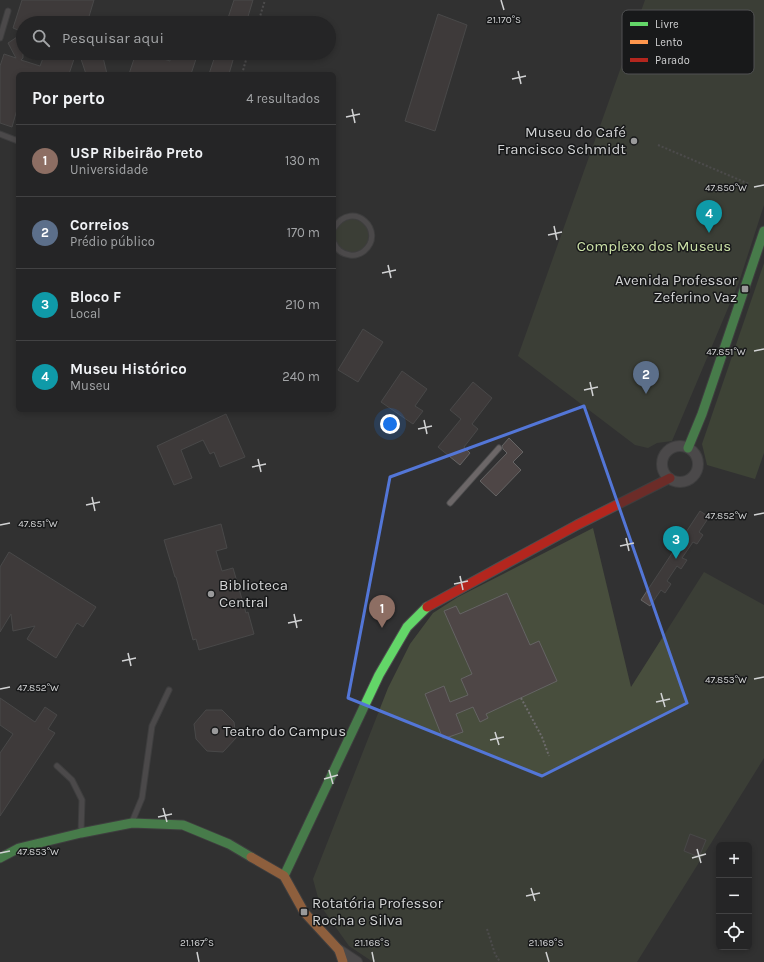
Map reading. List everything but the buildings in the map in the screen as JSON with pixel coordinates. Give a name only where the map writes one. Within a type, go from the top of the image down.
[{"type":"street","points":[[688,448],[702,414],[764,231]]},
{"type":"street","points":[[681,446],[693,451],[697,457],[698,463],[697,470],[694,474],[690,478],[680,482],[670,478],[665,474],[662,462],[668,451],[674,447],[681,446]]},
{"type":"street","points":[[284,876],[378,675],[407,627],[417,616],[428,606],[505,563],[670,478]]},
{"type":"street","points":[[0,858],[19,848],[81,832],[132,823],[183,825],[229,844],[284,876],[304,912],[339,950],[357,962]]},
{"type":"street","points":[[339,950],[343,962]]},
{"type":"lane","points":[[0,38],[8,11]]},
{"type":"lane","points":[[0,134],[16,140]]},
{"type":"lane","points":[[336,225],[348,216],[359,217],[369,225],[372,237],[367,248],[357,255],[351,256],[344,254],[336,246]]},
{"type":"lane","points":[[450,503],[499,448]]},
{"type":"lane","points":[[132,823],[142,798],[152,726],[169,690]]},
{"type":"lane","points":[[57,766],[72,780],[82,800],[81,832]]},
{"type":"path","points":[[260,16],[265,0]]},
{"type":"path","points":[[243,72],[246,60]]},
{"type":"path","points":[[658,145],[749,184]]},
{"type":"path","points":[[520,698],[542,737],[550,756]]},
{"type":"path","points":[[487,929],[495,954],[500,962]]},
{"type":"highlighted area","points":[[584,406],[687,703],[542,776],[348,698],[390,477]]},
{"type":"green space","name":"Complexo dos Museus","points":[[645,0],[764,0],[764,205],[739,282],[672,441],[657,443],[648,448],[635,445],[518,356],[622,64],[622,74],[754,74],[754,10],[641,10]]},
{"type":"green space","points":[[352,218],[362,221],[367,226],[370,236],[367,246],[362,251],[352,254],[342,251],[337,246],[336,229],[342,221]]},
{"type":"green space","points":[[764,263],[764,453],[755,479],[707,465],[702,444]]},
{"type":"green space","points":[[593,528],[631,687],[704,572],[764,605],[764,758],[637,962],[373,962],[349,946],[320,905],[313,879],[388,688],[410,644],[433,613],[458,597]]},
{"type":"traffic: fast","points":[[688,448],[702,414],[764,231]]},
{"type":"traffic: fast","points":[[284,876],[379,675],[407,627],[427,607]]},
{"type":"traffic: fast","points":[[0,858],[19,848],[81,833],[132,823],[183,825],[229,844],[251,857]]},
{"type":"traffic: slow","points":[[251,857],[284,876],[304,912],[339,950],[343,962]]},
{"type":"traffic: jam","points":[[427,607],[577,525],[670,478]]},
{"type":"place","name":"Museu do Café Francisco Schmidt","points":[[634,141]]},
{"type":"place","name":"Museu Histórico","points":[[709,233]]},
{"type":"place","name":"Avenida Professor Zeferino Vaz","points":[[745,289]]},
{"type":"place","name":"Correios","points":[[646,394]]},
{"type":"place","name":"Bloco F","points":[[676,559]]},
{"type":"place","name":"Biblioteca Central","points":[[211,594]]},
{"type":"place","name":"USP Ribeirão Preto","points":[[382,628]]},
{"type":"place","name":"Teatro do Campus","points":[[215,731]]},
{"type":"place","name":"Rotatória Professor Rocha e Silva","points":[[304,912]]}]
